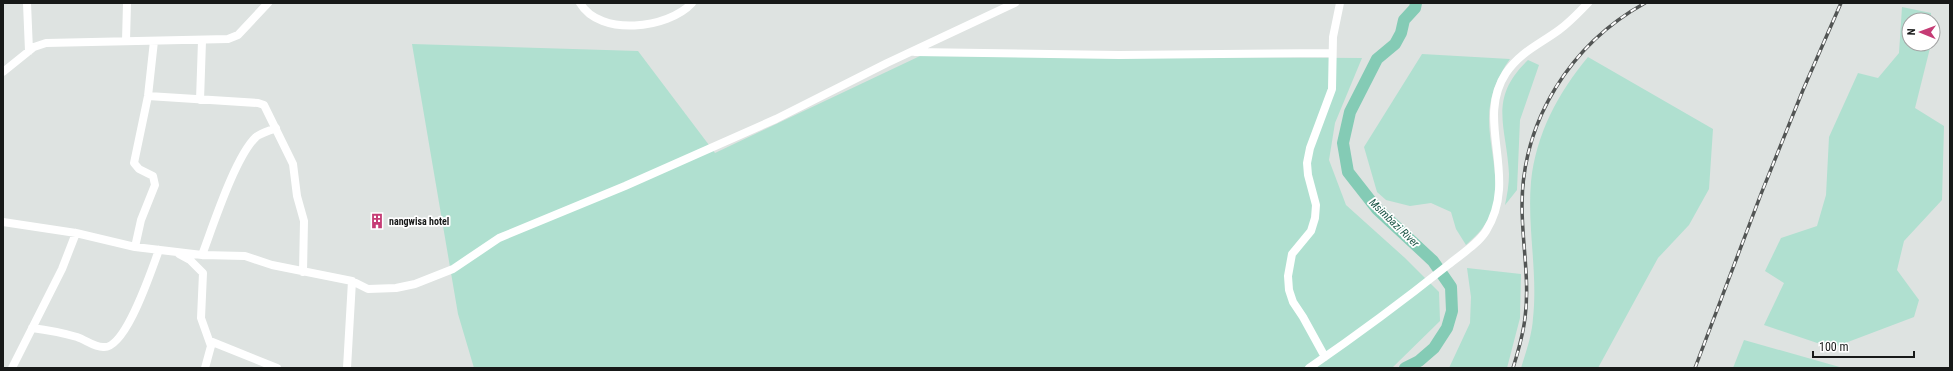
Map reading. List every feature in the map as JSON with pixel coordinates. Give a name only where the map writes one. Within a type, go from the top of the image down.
[{"type":"street","points":[[27,3],[29,51]]},
{"type":"street","points":[[126,41],[128,3]]},
{"type":"street","points":[[3,72],[29,51],[40,45],[51,42],[202,41],[234,38],[268,3]]},
{"type":"street","points":[[580,3],[586,12],[598,20],[640,25],[676,16],[692,3]]},
{"type":"street","points":[[4,224],[76,233],[135,247],[202,255],[245,256],[303,272],[352,281],[368,289],[383,290],[415,284],[433,278],[462,264],[499,238],[625,186],[771,121],[976,19],[1015,3]]},
{"type":"street","points":[[1325,357],[1303,316],[1293,302],[1289,290],[1288,276],[1292,254],[1311,231],[1315,218],[1316,205],[1308,175],[1307,163],[1310,148],[1332,89],[1332,53],[1335,25],[1340,3]]},
{"type":"street","points":[[1309,368],[1374,323],[1428,281],[1486,232],[1498,203],[1500,175],[1493,119],[1499,86],[1505,74],[1523,53],[1559,30],[1588,3]]},
{"type":"street","points":[[135,247],[141,220],[155,185],[153,176],[139,169],[134,163],[148,96],[154,41]]},
{"type":"street","points":[[200,100],[202,41]]},
{"type":"street","points":[[912,52],[921,50],[979,54],[1206,55],[1332,53]]},
{"type":"street","points":[[148,96],[262,104],[266,107],[293,164],[297,196],[304,221],[303,272]]},
{"type":"street","points":[[202,255],[224,197],[247,148],[258,136],[276,128]]},
{"type":"street","points":[[12,368],[62,269],[76,233]]},
{"type":"street","points":[[32,328],[53,331],[102,347],[107,347],[121,335],[129,324],[159,250]]},
{"type":"street","points":[[174,252],[190,260],[203,273],[201,318],[210,341],[211,352],[205,368]]},
{"type":"street","points":[[347,368],[352,281]]},
{"type":"street","points":[[210,341],[264,366],[277,368]]},
{"type":"green space","points":[[1902,7],[1926,12],[1902,12]]},
{"type":"green space","points":[[1901,22],[1901,52],[1929,52],[1915,108],[1944,126],[1942,200],[1904,241],[1897,270],[1919,300],[1914,317],[1832,348],[1764,325],[1784,283],[1765,271],[1781,238],[1817,226],[1826,195],[1829,137],[1858,73],[1878,78],[1899,53]]},
{"type":"green space","points":[[412,44],[638,51],[715,153],[920,56],[1362,58],[1335,123],[1329,160],[1346,205],[1405,258],[1439,292],[1440,321],[1392,368],[474,368],[458,314]]},
{"type":"green space","points":[[1422,54],[1510,59],[1498,80],[1492,95],[1489,111],[1495,176],[1494,204],[1489,217],[1481,230],[1466,245],[1456,229],[1451,212],[1431,203],[1410,206],[1386,200],[1377,192],[1364,147]]},
{"type":"green space","points":[[1588,57],[1713,129],[1709,189],[1689,225],[1658,258],[1598,368],[1521,368],[1533,318],[1534,284],[1530,199],[1534,164],[1543,131],[1550,115],[1567,85]]},
{"type":"green space","points":[[1528,60],[1539,65],[1520,120],[1517,190],[1505,205],[1509,174],[1508,157],[1503,128],[1503,101],[1507,88],[1515,74]]},
{"type":"green space","points":[[1467,268],[1521,274],[1520,318],[1507,368],[1449,368],[1470,323],[1471,297]]},
{"type":"green space","points":[[1744,340],[1843,368],[1733,368]]},
{"type":"waterway","name":"Msimbazi River","points":[[1405,368],[1419,361],[1434,348],[1447,328],[1452,311],[1451,287],[1433,261],[1377,209],[1348,172],[1343,143],[1350,112],[1377,59],[1395,44],[1401,33],[1404,20],[1415,8],[1416,3]]},
{"type":"railway","points":[[1513,368],[1523,331],[1527,290],[1522,206],[1524,174],[1531,144],[1541,115],[1556,88],[1574,63],[1595,40],[1618,20],[1645,3]]},
{"type":"railway","points":[[1695,368],[1761,194],[1803,90],[1841,3]]},
{"type":"place","name":"nangwisa hotel","points":[[377,221]]}]
